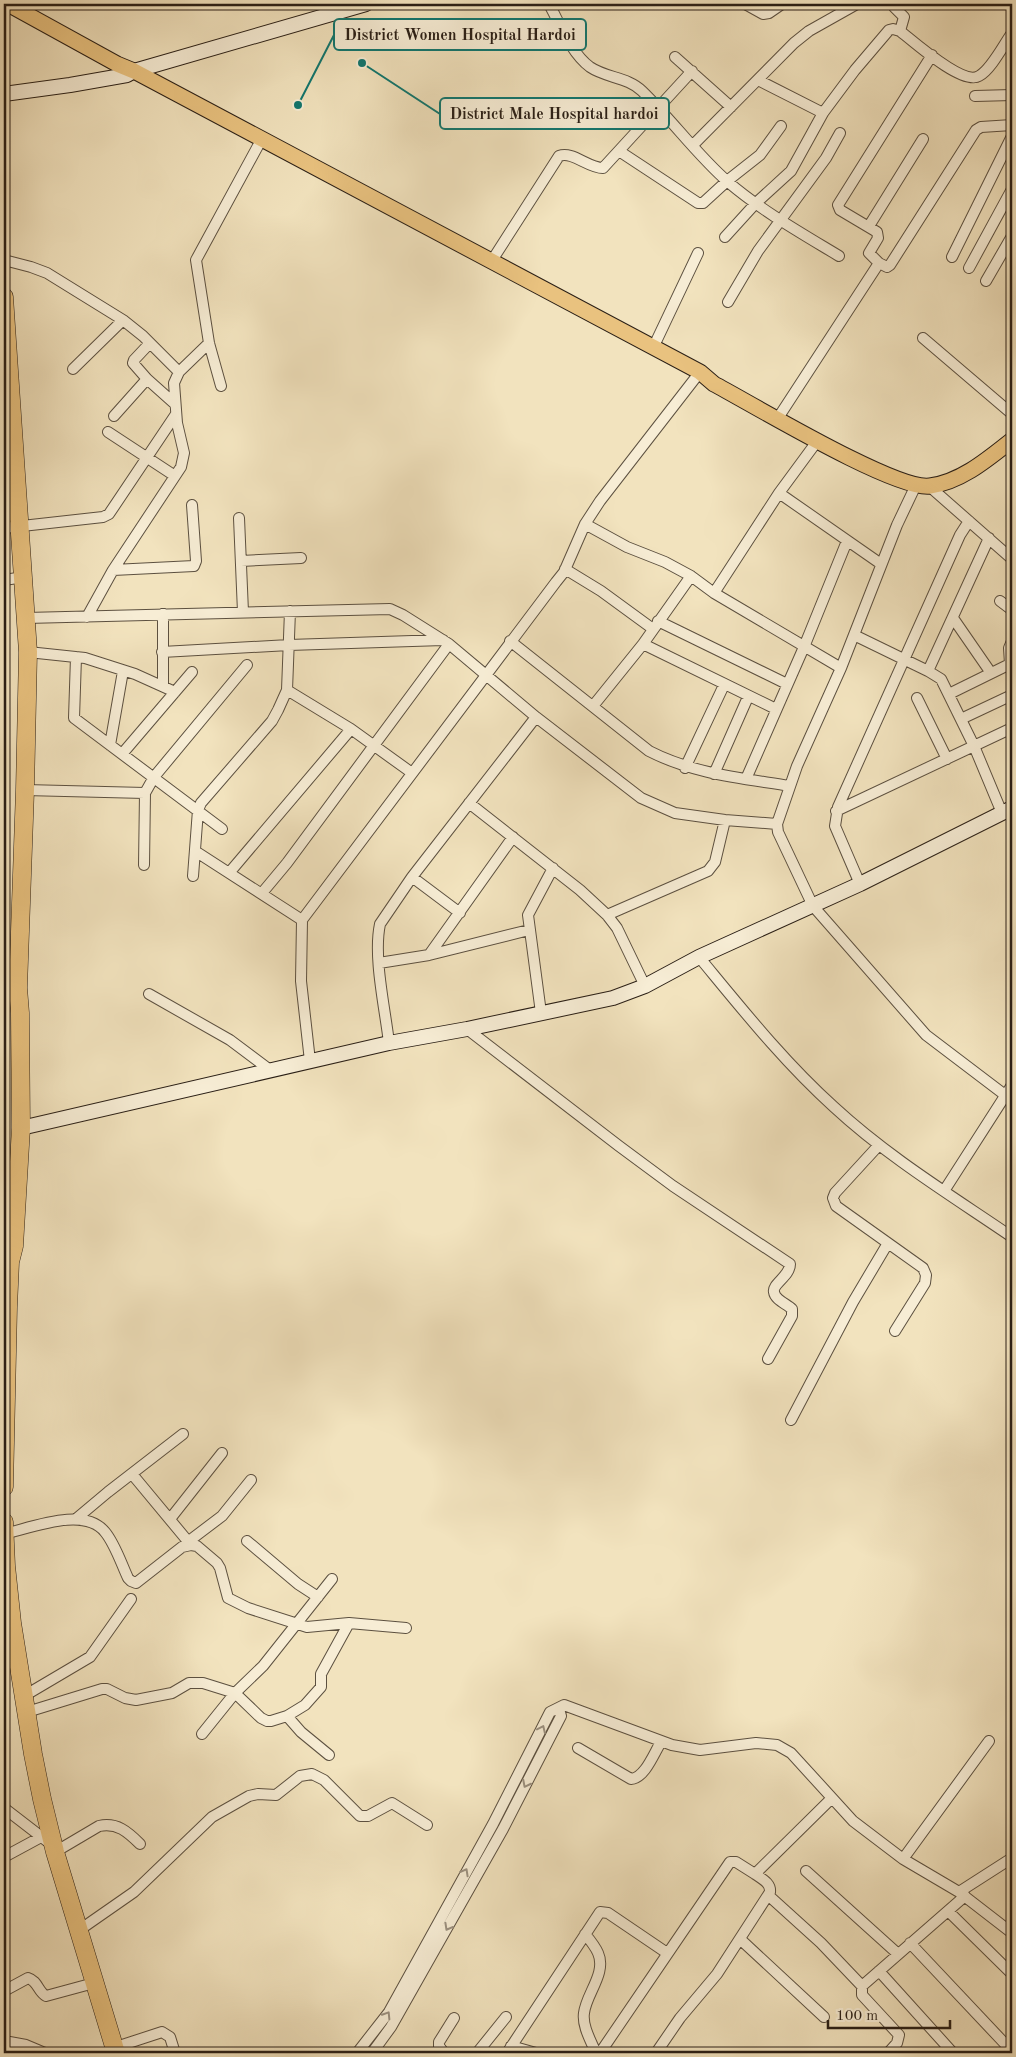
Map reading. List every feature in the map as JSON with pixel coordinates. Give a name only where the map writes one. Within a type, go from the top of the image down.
[{"type":"highway","points":[[4,297],[12,527],[24,577],[28,652],[25,790],[13,981],[12,1129],[7,1245],[10,1262],[4,1486]]},
{"type":"highway","points":[[4,1522],[9,1594],[35,1763],[50,1845],[114,2050]]},
{"type":"main road","points":[[8,4],[259,144],[897,480],[922,486],[963,474],[1012,440]]},
{"type":"main road","points":[[126,70],[653,348],[698,375]]},
{"type":"street","points":[[4,94],[126,70],[366,4]]},
{"type":"street","points":[[549,4],[569,41],[591,68],[633,84],[640,89],[727,181],[755,204],[839,256]]},
{"type":"street","points":[[745,4],[763,14],[769,13],[782,4]]},
{"type":"street","points":[[693,145],[794,43],[809,31],[857,4]]},
{"type":"street","points":[[896,4],[894,7],[902,14],[904,20],[900,32]]},
{"type":"street","points":[[725,237],[755,204],[790,171],[822,114],[886,33],[893,29],[900,32],[958,74],[974,78],[980,76],[987,69],[1012,33]]},
{"type":"street","points":[[932,55],[838,205],[840,210],[869,226],[879,235],[869,253],[878,263],[887,267],[890,265],[976,130],[981,127],[1012,125]]},
{"type":"street","points":[[675,57],[732,107]]},
{"type":"street","points":[[491,262],[559,156],[568,156],[596,168],[603,168],[692,72]]},
{"type":"street","points":[[758,80],[822,114]]},
{"type":"street","points":[[975,96],[1012,95]]},
{"type":"street","points":[[619,151],[698,203],[703,203],[760,155],[781,126]]},
{"type":"street","points":[[728,302],[758,251],[826,158],[840,133]]},
{"type":"street","points":[[952,258],[1012,136]]},
{"type":"street","points":[[869,226],[923,139]]},
{"type":"street","points":[[221,386],[209,343],[196,270],[196,260],[259,144]]},
{"type":"street","points":[[969,268],[1012,189]]},
{"type":"street","points":[[986,281],[1012,236]]},
{"type":"street","points":[[653,348],[698,253]]},
{"type":"street","points":[[4,260],[31,267],[46,274],[123,320],[180,372]]},
{"type":"street","points":[[778,418],[878,263]]},
{"type":"street","points":[[73,369],[123,320]]},
{"type":"street","points":[[923,338],[1012,414]]},
{"type":"street","points":[[87,617],[114,570],[181,467],[184,453],[176,409],[174,383],[180,372],[209,343]]},
{"type":"street","points":[[150,344],[134,360],[133,364],[176,409]]},
{"type":"street","points":[[310,1061],[301,981],[302,920],[565,569],[585,524],[600,501],[698,375]]},
{"type":"street","points":[[114,416],[147,379]]},
{"type":"street","points":[[12,527],[103,517],[109,514],[147,458],[176,409]]},
{"type":"street","points":[[108,432],[175,476]]},
{"type":"street","points":[[714,593],[779,493],[818,440]]},
{"type":"street","points":[[1006,1095],[926,1035],[813,906],[778,832],[777,824],[797,766],[841,668],[881,564],[922,486],[969,521],[1012,559]]},
{"type":"street","points":[[779,493],[881,564]]},
{"type":"street","points":[[114,570],[194,566],[196,561],[192,505]]},
{"type":"street","points":[[239,518],[243,612]]},
{"type":"street","points":[[860,884],[835,826],[836,811],[904,658],[960,536],[969,521]]},
{"type":"street","points":[[585,524],[611,540],[665,562],[691,576],[714,593],[841,668]]},
{"type":"street","points":[[928,671],[989,538]]},
{"type":"street","points":[[746,779],[804,647],[847,541]]},
{"type":"street","points":[[241,561],[301,558]]},
{"type":"street","points":[[565,569],[656,625],[787,684]]},
{"type":"street","points":[[593,706],[643,644],[691,576]]},
{"type":"street","points":[[4,580],[24,577]]},
{"type":"street","points":[[1000,601],[1012,610]]},
{"type":"street","points":[[26,618],[390,609],[446,642],[536,717],[641,798],[675,813],[725,820],[777,824]]},
{"type":"street","points":[[193,876],[200,803],[272,721],[287,690],[290,610]]},
{"type":"street","points":[[163,614],[163,686]]},
{"type":"street","points":[[953,618],[991,673]]},
{"type":"street","points":[[12,1129],[389,1043],[467,1029],[613,998],[645,986],[699,957],[860,884],[1007,810],[950,694],[941,680],[904,658],[854,635]]},
{"type":"street","points":[[510,641],[649,751],[685,768],[790,786]]},
{"type":"street","points":[[950,694],[1011,664],[1009,648],[1012,641]]},
{"type":"street","points":[[162,652],[288,645],[446,642]]},
{"type":"street","points":[[262,893],[287,863],[374,746],[446,642]]},
{"type":"street","points":[[643,644],[776,710]]},
{"type":"street","points":[[28,652],[76,657],[123,670],[175,692]]},
{"type":"street","points":[[76,657],[74,718],[222,829]]},
{"type":"street","points":[[144,865],[145,793],[154,777],[247,665]]},
{"type":"street","points":[[110,745],[123,670]]},
{"type":"street","points":[[122,754],[192,672]]},
{"type":"street","points":[[685,768],[724,685]]},
{"type":"street","points":[[287,690],[351,729],[412,773]]},
{"type":"street","points":[[961,719],[1012,695]]},
{"type":"street","points":[[714,774],[748,697]]},
{"type":"street","points":[[917,698],[947,759]]},
{"type":"street","points":[[389,1043],[379,963],[378,932],[380,924],[412,877],[536,717]]},
{"type":"street","points":[[836,811],[1012,728]]},
{"type":"street","points":[[228,873],[351,729]]},
{"type":"street","points":[[25,790],[145,793]]},
{"type":"street","points":[[469,803],[553,868],[607,916],[617,928],[645,986]]},
{"type":"street","points":[[607,916],[708,871],[715,862],[725,820]]},
{"type":"street","points":[[429,955],[513,837]]},
{"type":"street","points":[[195,851],[302,920]]},
{"type":"street","points":[[541,1014],[529,930],[530,911],[553,868]]},
{"type":"street","points":[[412,877],[460,913]]},
{"type":"street","points":[[379,963],[429,955],[529,930]]},
{"type":"street","points":[[699,957],[781,1054],[834,1107],[879,1145],[1012,1237]]},
{"type":"street","points":[[149,994],[230,1040],[270,1070]]},
{"type":"street","points":[[467,1029],[619,1146],[674,1186],[790,1264],[789,1271],[774,1288],[774,1292],[776,1297],[792,1309],[792,1316],[768,1359]]},
{"type":"street","points":[[944,1191],[1012,1085]]},
{"type":"street","points":[[879,1145],[835,1193],[833,1198],[836,1206],[922,1268],[926,1275],[925,1283],[895,1331]]},
{"type":"street","points":[[791,1420],[853,1302],[888,1243]]},
{"type":"street","points":[[78,1518],[183,1434]]},
{"type":"street","points":[[170,1519],[222,1454]]},
{"type":"street","points":[[132,1474],[190,1543],[197,1546],[217,1563],[228,1598],[233,1601],[297,1625],[320,1627],[349,1623],[406,1628]]},
{"type":"street","points":[[4,1534],[65,1519],[78,1518],[97,1526],[106,1533],[128,1578],[134,1582],[139,1581],[190,1543],[222,1516],[251,1480]]},
{"type":"street","points":[[247,1541],[298,1584],[318,1597]]},
{"type":"street","points":[[202,1734],[235,1693],[263,1666],[332,1579]]},
{"type":"street","points":[[26,1704],[86,1662],[131,1598]]},
{"type":"street","points":[[26,1704],[102,1689],[136,1700],[172,1694],[189,1683],[203,1683],[235,1693],[264,1720],[272,1721],[287,1716],[305,1706],[320,1687],[322,1674],[349,1623]]},
{"type":"street","points":[[357,2053],[388,2012],[493,1824],[550,1712],[564,1705],[661,1742],[700,1750],[756,1743],[777,1745],[791,1753],[854,1821],[903,1859],[962,1894],[1012,1933]]},
{"type":"street","points":[[372,2053],[391,2027],[503,1829],[561,1716],[559,1709]]},
{"type":"street","points":[[287,1716],[301,1732],[329,1755]]},
{"type":"street","points":[[903,1859],[989,1741]]},
{"type":"street","points":[[578,1748],[631,1779],[636,1778],[643,1772],[661,1742]]},
{"type":"street","points":[[78,1931],[134,1892],[220,1811],[258,1794],[276,1794],[305,1774],[312,1774],[324,1780],[360,1816],[368,1816],[392,1803],[427,1825]]},
{"type":"street","points":[[755,1874],[832,1798]]},
{"type":"street","points":[[4,1808],[50,1845]]},
{"type":"street","points":[[4,1857],[50,1845],[106,1824],[122,1828],[140,1844]]},
{"type":"street","points":[[862,1986],[948,1911],[962,1894],[1012,1858]]},
{"type":"street","points":[[585,1934],[596,1948],[600,1961],[599,1970],[583,2014],[586,2030],[598,2053],[730,1862],[736,1862],[755,1874],[770,1887],[768,1895],[717,1974],[680,2018],[656,2053]]},
{"type":"street","points":[[806,1871],[898,1954]]},
{"type":"street","points":[[768,1895],[821,1943],[862,1986],[862,1995],[898,2035],[897,2043],[888,2053]]},
{"type":"street","points":[[536,2053],[509,2050],[600,1912],[605,1911],[667,1954]]},
{"type":"street","points":[[948,1911],[1012,1974]]},
{"type":"street","points":[[740,1939],[824,2017]]},
{"type":"street","points":[[910,1943],[1008,2047],[1009,2050],[1006,2053]]},
{"type":"street","points":[[879,1971],[953,2053]]},
{"type":"street","points":[[4,1991],[28,1978],[34,1980],[46,1996],[94,1983]]},
{"type":"street","points":[[477,2053],[506,2017]]},
{"type":"street","points":[[444,2053],[439,2046],[439,2042],[454,2018]]},
{"type":"street","points":[[114,2050],[162,2032],[170,2037],[175,2053]]},
{"type":"street","points":[[4,2041],[19,2048],[45,2053]]},
{"type":"place","name":"District Male Hospital hardoi","points":[[362,63]]},
{"type":"place","name":"District Women Hospital Hardoi","points":[[298,105]]}]
